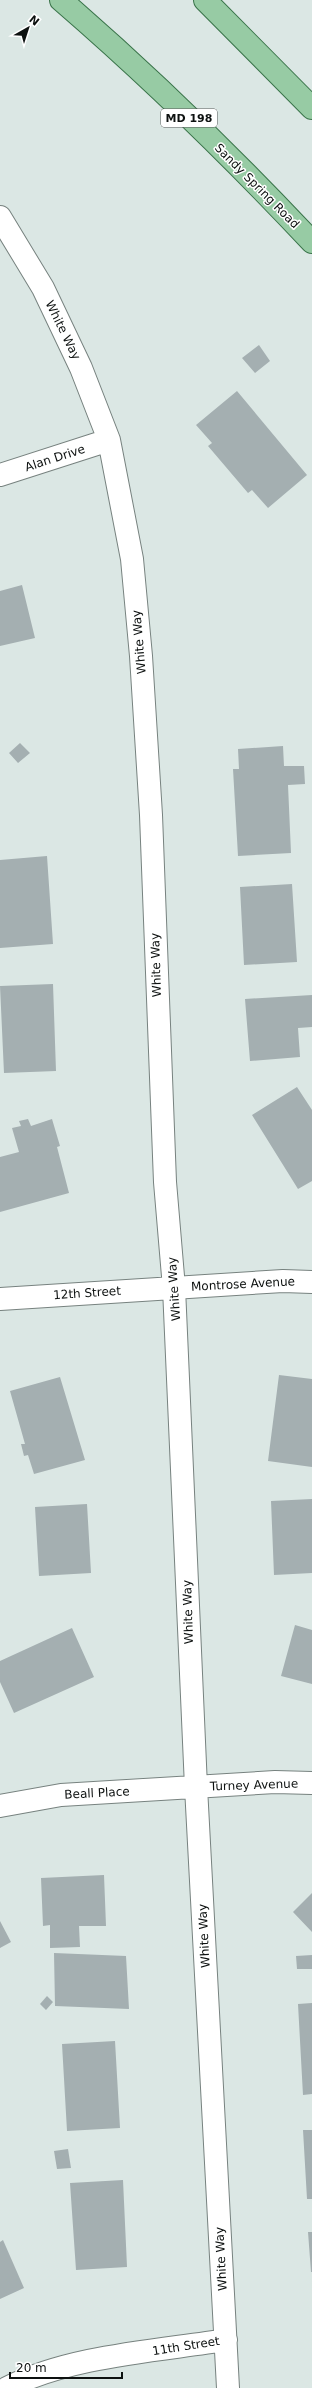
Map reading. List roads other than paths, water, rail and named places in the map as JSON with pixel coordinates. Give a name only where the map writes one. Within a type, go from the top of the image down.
[{"type":"main road","name":"Sandy Spring Road","points":[[61,0],[152,81],[258,185],[312,242]]},
{"type":"main road","points":[[205,0],[312,108]]},
{"type":"street","name":"White Way","points":[[0,217],[43,288],[81,368],[109,440],[132,559],[141,656],[150,815],[165,1182],[174,1288],[196,1787],[228,2388]]},
{"type":"street","name":"Alan Drive","points":[[0,475],[109,440]]},
{"type":"street","name":"Montrose Avenue","points":[[174,1288],[283,1281],[312,1282]]},
{"type":"street","name":"12th Street","points":[[0,1299],[174,1288]]},
{"type":"street","name":"Turney Avenue","points":[[196,1787],[275,1782],[312,1783]]},
{"type":"street","name":"Beall Place","points":[[0,1806],[61,1795],[196,1787]]},
{"type":"street","name":"11th Street","points":[[7,2388],[30,2376],[72,2364],[226,2340]]}]
